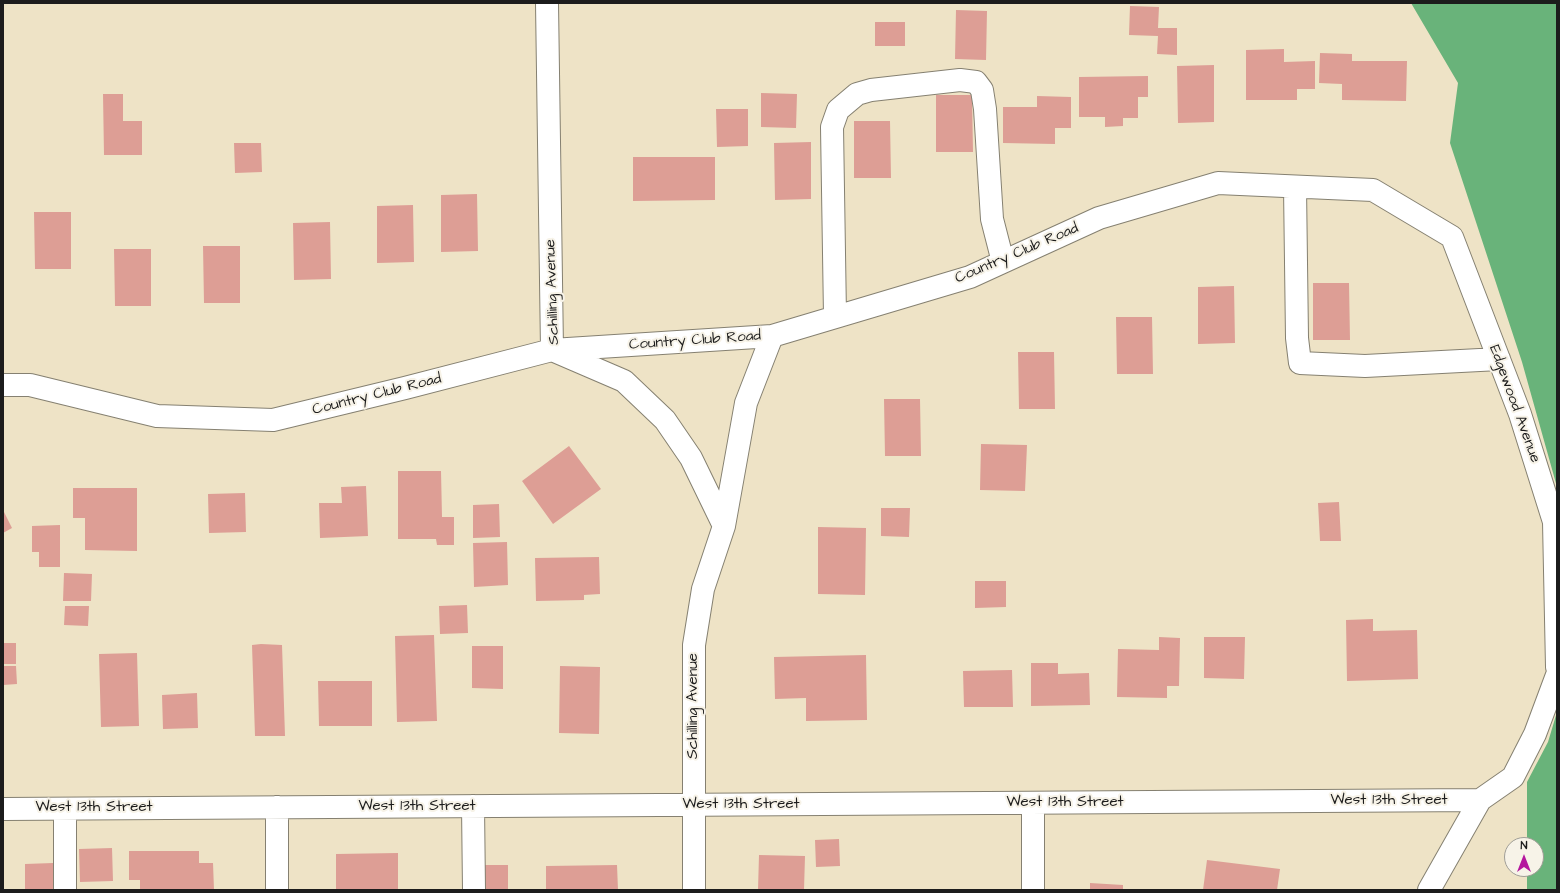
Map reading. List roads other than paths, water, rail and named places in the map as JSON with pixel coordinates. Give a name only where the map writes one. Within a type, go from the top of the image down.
[{"type":"street","name":"Schilling Avenue","points":[[547,3],[552,350],[624,381],[665,420],[691,458],[724,526]]},
{"type":"street","points":[[835,316],[832,127],[838,110],[857,94],[871,90],[960,80],[976,82],[982,90],[985,109],[992,219],[1003,262]]},
{"type":"street","name":"Country Club Road","points":[[3,385],[30,385],[157,416],[273,420],[552,350],[772,336],[970,277],[1099,218],[1218,183],[1373,190]]},
{"type":"street","points":[[1295,187],[1296,338],[1300,363],[1366,366],[1499,359]]},
{"type":"street","name":"Edgewood Avenue","points":[[1373,190],[1452,236],[1520,414],[1554,522],[1557,667]]},
{"type":"street","name":"Schilling Avenue","points":[[694,890],[694,645],[703,589],[724,526],[746,403],[772,336]]},
{"type":"street","points":[[1429,890],[1480,800],[1513,777],[1535,734],[1557,675]]},
{"type":"street","name":"West 13th Street","points":[[3,809],[1480,800]]},
{"type":"street","points":[[1033,803],[1033,890]]},
{"type":"street","points":[[473,806],[474,890]]},
{"type":"street","points":[[277,807],[277,890]]},
{"type":"street","points":[[64,809],[65,890]]}]
